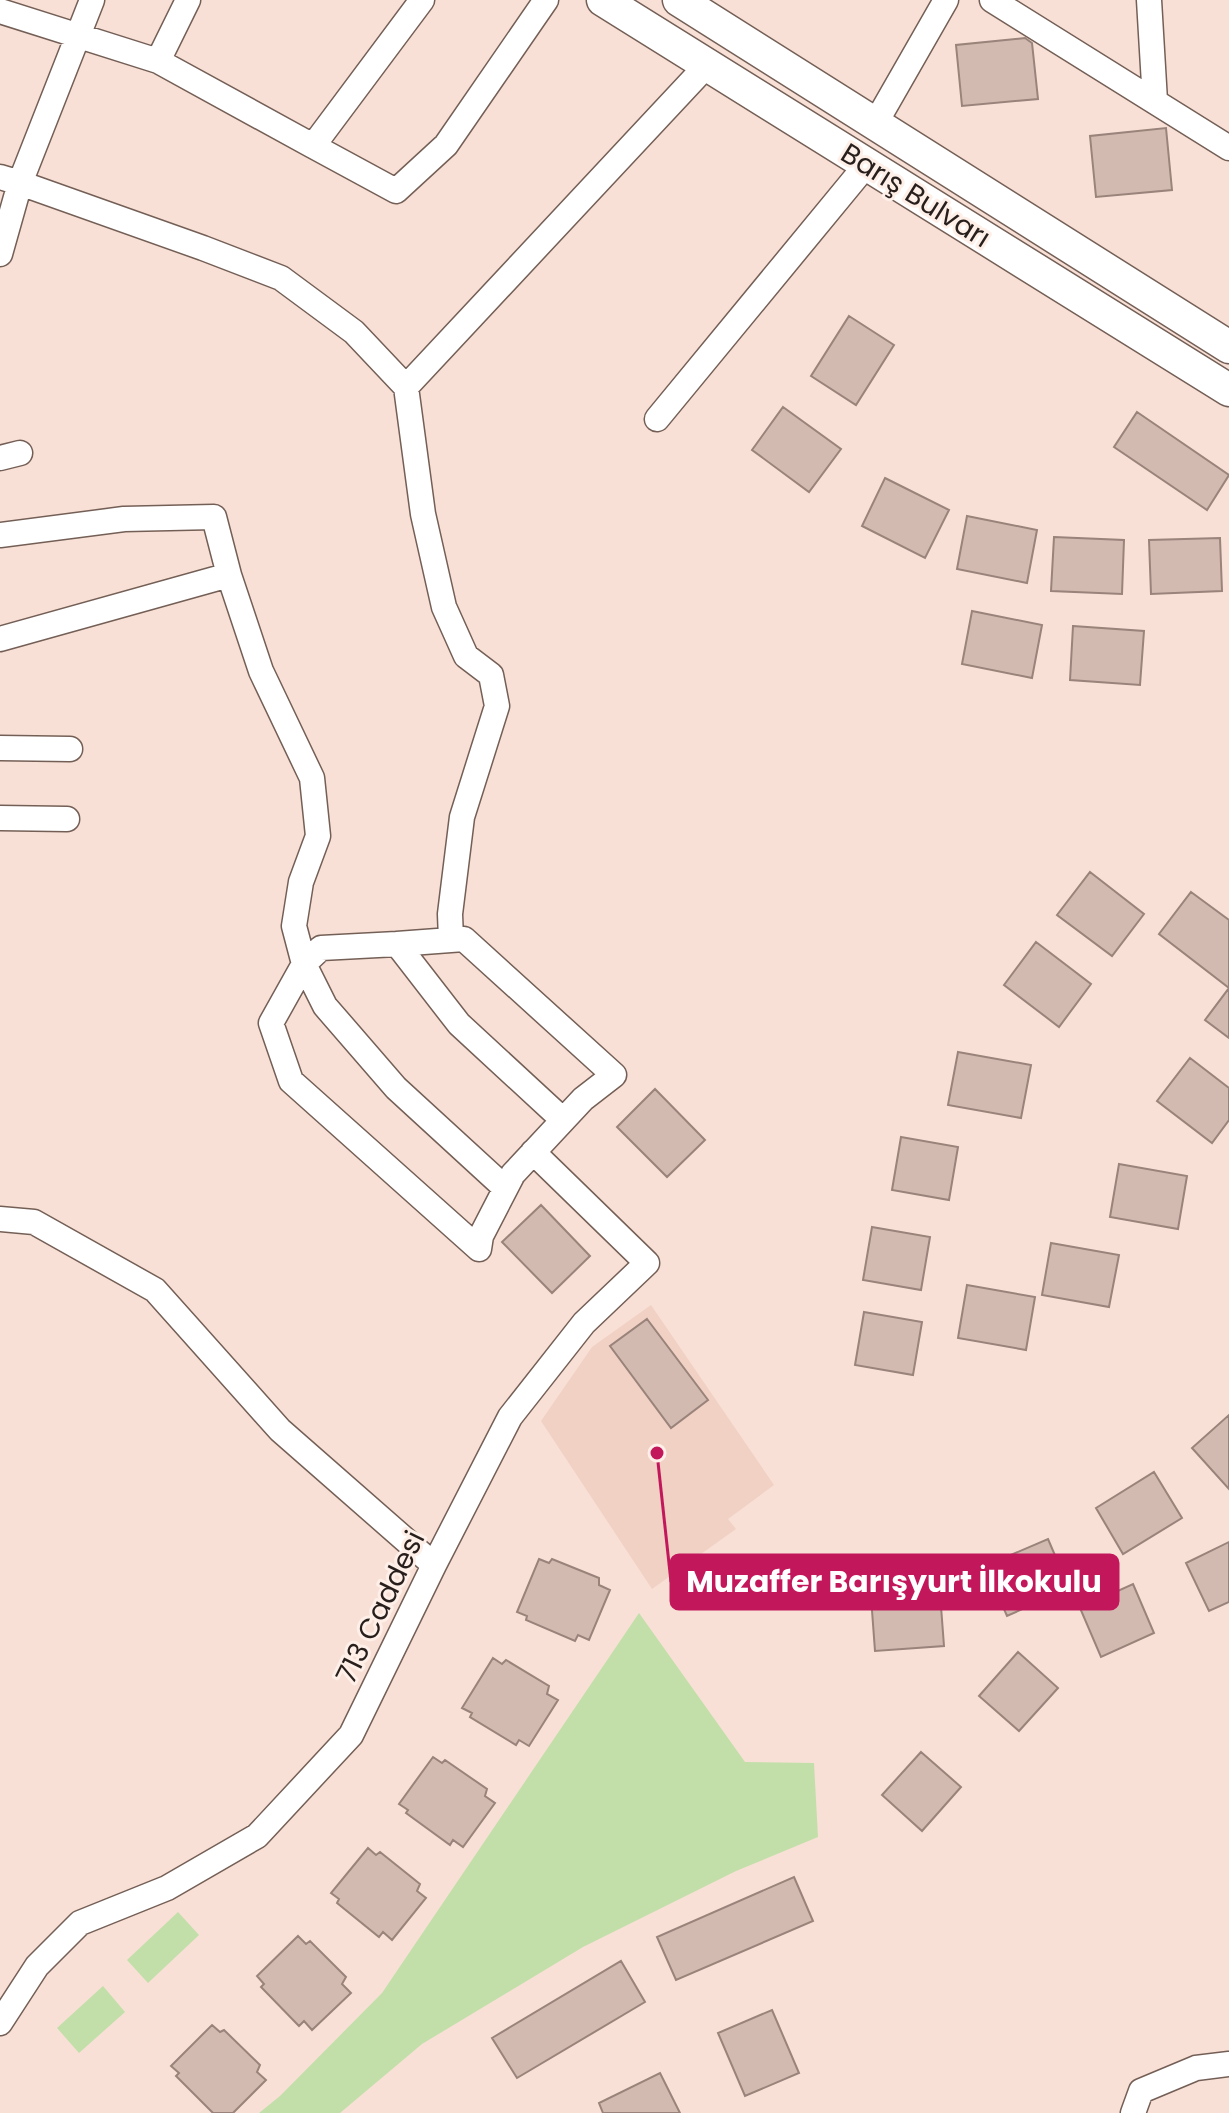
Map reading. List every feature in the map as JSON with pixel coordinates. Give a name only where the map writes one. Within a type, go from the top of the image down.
[{"type":"main road","name":"Barış Bulvarı","points":[[603,0],[1229,390]]},
{"type":"main road","name":"Barış Bulvarı","points":[[679,0],[1229,347]]},
{"type":"street","points":[[0,254],[10,180],[92,0]]},
{"type":"street","points":[[158,61],[188,0]]},
{"type":"street","points":[[313,146],[422,0]]},
{"type":"street","points":[[0,11],[158,61],[396,191],[446,145],[546,0]]},
{"type":"street","points":[[875,124],[946,0]]},
{"type":"street","points":[[992,0],[1229,148]]},
{"type":"street","points":[[1149,0],[1155,101]]},
{"type":"street","points":[[406,387],[707,65]]},
{"type":"street","points":[[657,419],[867,164]]},
{"type":"street","points":[[10,180],[281,278],[354,332],[406,387],[423,514],[444,607],[466,656],[491,675],[497,706],[462,817],[450,914],[451,940]]},
{"type":"street","points":[[0,535],[124,519],[214,517],[229,575],[261,671],[312,778],[318,836],[301,882],[294,926],[304,964],[325,1006],[396,1088],[505,1188]]},
{"type":"street","points":[[0,639],[229,575]]},
{"type":"street","points":[[0,748],[70,749]]},
{"type":"street","points":[[0,818],[67,819]]},
{"type":"street","points":[[464,939],[614,1075],[583,1099],[513,1174],[481,1236],[479,1249],[291,1081],[271,1023],[304,964],[321,948],[397,944],[464,939]]},
{"type":"street","points":[[397,944],[459,1024],[563,1120]]},
{"type":"street","name":"713 Caddesi","points":[[0,2023],[37,1966],[80,1923],[167,1888],[257,1836],[351,1735],[510,1417],[584,1323],[647,1263],[533,1152]]},
{"type":"street","points":[[0,1219],[34,1222],[155,1290],[280,1430],[434,1565]]},
{"type":"street","points":[[1133,2113],[1141,2091],[1196,2068],[1229,2064]]},
{"type":"shaded area","points":[[651,1305],[774,1485],[728,1519],[736,1529],[652,1589],[541,1421],[592,1347]]},
{"type":"green space","points":[[639,1613],[745,1762],[814,1763],[818,1837],[736,1871],[583,1947],[422,2044],[340,2113],[259,2113],[280,2096],[382,1993]]},
{"type":"green space","points":[[178,1912],[199,1935],[148,1983],[127,1960]]},
{"type":"green space","points":[[103,1986],[125,2012],[79,2053],[57,2028]]},
{"type":"building","points":[[1025,38],[1032,43],[1038,99],[962,106],[956,45]]},
{"type":"building","points":[[1166,128],[1172,190],[1096,197],[1090,136]]},
{"type":"building","points":[[849,316],[894,345],[856,405],[811,376]]},
{"type":"building","points":[[783,407],[841,449],[809,492],[752,450]]},
{"type":"building","points":[[1137,412],[1229,475],[1207,510],[1114,447]]},
{"type":"building","points":[[885,478],[949,510],[925,558],[862,526]]},
{"type":"building","points":[[967,516],[1037,530],[1027,583],[957,569]]},
{"type":"building","points":[[1054,537],[1124,540],[1122,594],[1051,591]]},
{"type":"building","points":[[1220,538],[1222,591],[1151,594],[1149,540]]},
{"type":"building","points":[[972,611],[1042,625],[1032,678],[962,664]]},
{"type":"building","points":[[1073,626],[1144,631],[1140,685],[1070,680]]},
{"type":"building","points":[[1090,872],[1144,914],[1112,956],[1057,915]]},
{"type":"building","points":[[1191,892],[1229,920],[1229,988],[1159,934]]},
{"type":"building","points":[[1036,942],[1091,984],[1059,1027],[1004,985]]},
{"type":"building","points":[[1229,988],[1229,1038],[1205,1020]]},
{"type":"building","points":[[958,1052],[1031,1065],[1021,1118],[948,1105]]},
{"type":"building","points":[[1190,1058],[1229,1088],[1229,1120],[1212,1143],[1157,1101]]},
{"type":"building","points":[[655,1089],[705,1140],[667,1177],[617,1127]]},
{"type":"building","points":[[901,1137],[958,1147],[949,1200],[892,1190]]},
{"type":"building","points":[[1119,1164],[1187,1176],[1178,1229],[1110,1217]]},
{"type":"building","points":[[541,1205],[590,1256],[552,1293],[502,1242]]},
{"type":"building","points":[[872,1227],[930,1237],[921,1290],[863,1280]]},
{"type":"building","points":[[1051,1243],[1119,1255],[1109,1307],[1042,1295]]},
{"type":"building","points":[[967,1285],[1035,1297],[1026,1350],[958,1338]]},
{"type":"building","points":[[864,1312],[922,1322],[913,1375],[855,1365]]},
{"type":"building","points":[[647,1319],[708,1400],[671,1428],[610,1346]]},
{"type":"building","points":[[1229,1415],[1229,1489],[1192,1448]]},
{"type":"building","points":[[1154,1472],[1182,1518],[1123,1554],[1096,1508]]},
{"type":"building","points":[[1048,1539],[1069,1588],[1007,1616],[985,1566]]},
{"type":"building","points":[[1229,1542],[1229,1602],[1209,1611],[1186,1563]]},
{"type":"building","points":[[539,1559],[549,1563],[552,1559],[599,1578],[599,1585],[610,1590],[589,1640],[578,1635],[575,1641],[526,1620],[527,1616],[517,1612]]},
{"type":"building","points":[[1133,1584],[1154,1633],[1101,1657],[1080,1608]]},
{"type":"building","points":[[940,1593],[944,1646],[875,1651],[871,1597]]},
{"type":"building","points":[[1018,1652],[1058,1688],[1019,1731],[979,1696]]},
{"type":"building","points":[[493,1658],[502,1664],[506,1660],[549,1686],[547,1694],[558,1700],[529,1746],[519,1740],[516,1745],[470,1717],[472,1713],[462,1708]]},
{"type":"building","points":[[921,1752],[961,1787],[922,1831],[882,1795]]},
{"type":"building","points":[[433,1757],[442,1763],[445,1760],[487,1789],[485,1796],[495,1803],[463,1847],[453,1840],[450,1845],[406,1813],[408,1810],[399,1804]]},
{"type":"building","points":[[368,1848],[376,1855],[380,1852],[420,1884],[417,1891],[426,1898],[392,1940],[383,1932],[379,1937],[337,1903],[339,1899],[331,1893]]},
{"type":"building","points":[[794,1877],[813,1921],[676,1980],[657,1937]]},
{"type":"building","points":[[298,1936],[306,1944],[310,1941],[346,1977],[342,1984],[351,1993],[312,2030],[304,2021],[299,2026],[261,1987],[264,1984],[257,1976]]},
{"type":"building","points":[[621,1961],[645,2002],[517,2078],[492,2038]]},
{"type":"building","points":[[772,2010],[799,2073],[745,2096],[718,2033]]},
{"type":"building","points":[[212,2025],[220,2032],[224,2030],[260,2065],[257,2072],[266,2080],[233,2113],[213,2113],[176,2076],[179,2073],[171,2066]]},
{"type":"building","points":[[660,2073],[680,2113],[603,2113],[599,2103]]},
{"type":"place","name":"Muzaffer Barışyurt İlkokulu","points":[[657,1453]]}]
